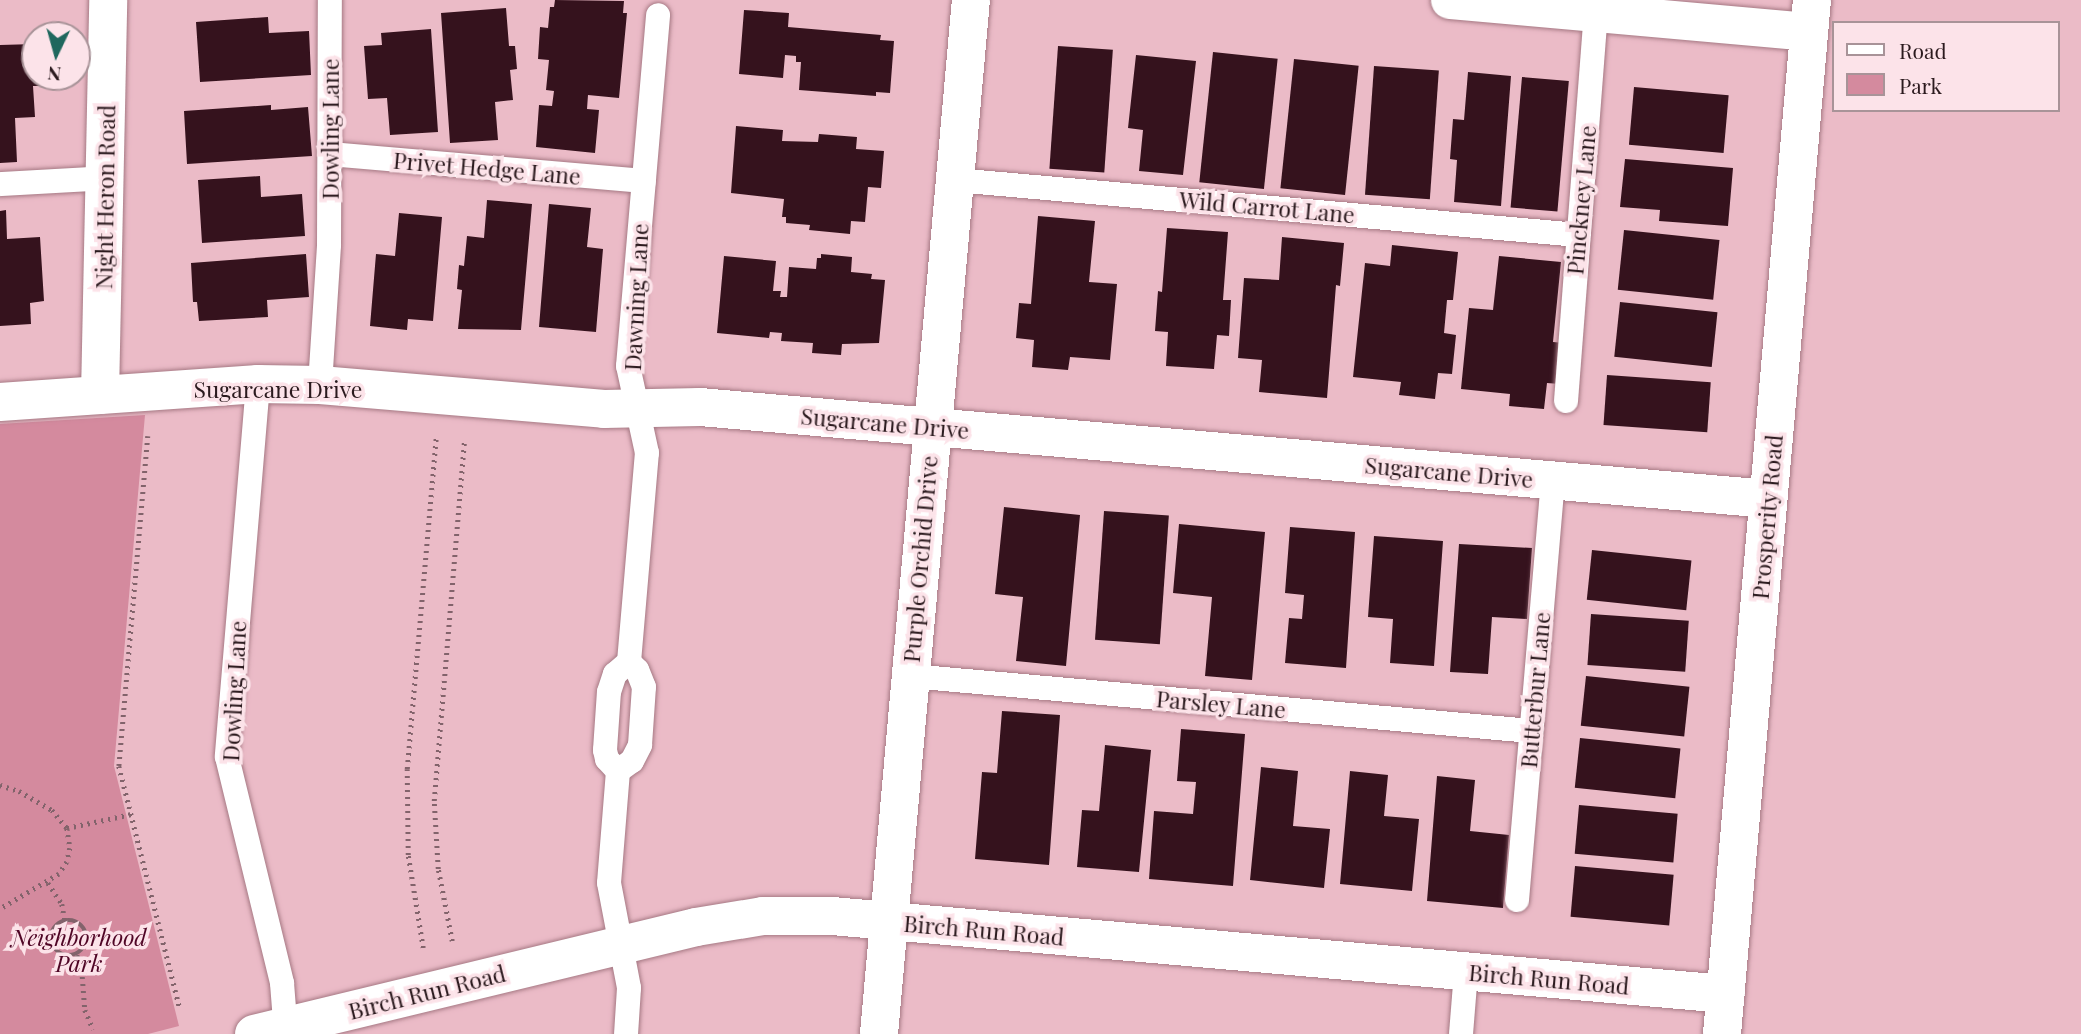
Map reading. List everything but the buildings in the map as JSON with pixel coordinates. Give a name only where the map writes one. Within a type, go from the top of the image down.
[{"type":"street","name":"Night Heron Road","points":[[100,395],[108,0]]},
{"type":"street","name":"Purple Orchid Drive","points":[[879,1034],[971,0]]},
{"type":"street","points":[[1450,0],[1811,16]]},
{"type":"street","name":"Prosperity Road","points":[[1722,1034],[1811,16]]},
{"type":"street","name":"Sugarcane Drive","points":[[0,402],[258,384],[320,384],[604,409],[700,407],[1769,499]]},
{"type":"street","name":"Birch Run Road","points":[[275,1032],[708,925],[763,916],[832,916],[1726,994]]},
{"type":"lane","name":"Dowling Lane","points":[[320,384],[328,283],[330,0]]},
{"type":"lane","name":"Pinckney Lane","points":[[1566,401],[1597,7]]},
{"type":"lane","name":"Dawning Lane","points":[[626,1034],[629,988],[609,883],[618,771],[607,759],[604,750],[609,692],[615,674],[629,662],[647,453],[628,366],[658,15]]},
{"type":"lane","name":"Privet Hedge Lane","points":[[330,154],[644,181]]},
{"type":"lane","points":[[0,184],[106,178]]},
{"type":"lane","name":"Wild Carrot Lane","points":[[955,180],[1579,235]]},
{"type":"lane","name":"Dowling Lane","points":[[258,384],[228,757],[282,983],[275,1032]]},
{"type":"lane","name":"Butterbur Lane","points":[[1517,900],[1553,481]]},
{"type":"lane","points":[[618,771],[632,761],[640,745],[644,687],[637,670],[629,662]]},
{"type":"lane","name":"Parsley Lane","points":[[910,676],[1531,731]]},
{"type":"lane","points":[[1461,1034],[1466,972]]},
{"type":"path","points":[[148,436],[119,766],[180,1008]]},
{"type":"path","points":[[423,948],[408,855],[407,769],[436,438]]},
{"type":"path","points":[[452,941],[438,869],[434,801],[464,441]]},
{"type":"path","points":[[0,785],[19,791],[52,810],[67,828],[71,848],[67,862],[48,883],[0,909]]},
{"type":"path","points":[[67,828],[131,814]]},
{"type":"path","points":[[48,883],[62,904],[65,921]]},
{"type":"path","points":[[74,921],[86,933],[84,950],[77,955],[60,954],[51,940],[57,924],[74,921]]},
{"type":"path","points":[[77,955],[82,970],[85,1010],[93,1029]]},
{"type":"green space","name":"Neighborhood Park","points":[[145,415],[114,766],[179,1026],[148,1034],[0,1034],[0,424]]}]
